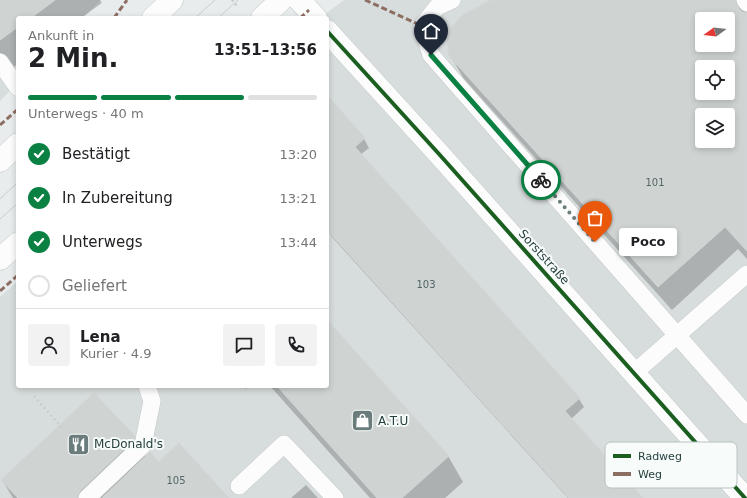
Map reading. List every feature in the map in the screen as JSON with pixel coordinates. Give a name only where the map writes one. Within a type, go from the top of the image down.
[{"type":"street","points":[[155,16],[172,0]]},
{"type":"street","points":[[264,16],[281,0]]},
{"type":"street","points":[[300,0],[314,16]]},
{"type":"street","name":"Sorststraße","points":[[329,33],[695,442]]},
{"type":"street","points":[[0,161],[16,146]]},
{"type":"street","points":[[0,259],[16,245]]},
{"type":"street","name":"Sorststraße","points":[[736,488],[745,498]]},
{"type":"lane","points":[[452,0],[437,7],[422,26],[431,55],[747,415]]},
{"type":"lane","points":[[0,62],[16,85]]},
{"type":"lane","points":[[634,373],[747,274]]},
{"type":"lane","points":[[87,498],[143,445],[152,401],[148,388]]},
{"type":"lane","points":[[239,486],[284,444],[335,498]]},
{"type":"path","points":[[34,396],[63,429]]},
{"type":"shaded area","points":[[0,0],[101,0],[85,16],[16,16],[16,85],[0,101]]},
{"type":"shaded area","points":[[344,0],[747,0],[747,498],[0,498],[0,297],[16,283],[16,388],[329,388],[329,16],[323,16]]},
{"type":"building","points":[[0,0],[55,0],[34,16],[16,16],[16,28],[0,40]]},
{"type":"building","points":[[491,0],[735,0],[739,9],[742,12],[747,13],[747,251],[725,227],[658,287],[449,56],[447,39],[451,28],[463,15]]},
{"type":"building","points":[[329,97],[365,138],[355,147],[580,398],[565,411],[605,456],[605,488],[634,488],[643,498],[569,498],[329,232]]},
{"type":"building","name":"A.T.U","points":[[329,322],[449,456],[402,498],[377,498],[279,388],[329,388]]},
{"type":"building","name":"McDonald's","points":[[94,393],[135,436],[134,440],[80,491],[77,498],[18,498],[1,480]]},
{"type":"building","points":[[179,443],[229,498],[102,498],[150,452],[159,462]]},
{"type":"tram line","points":[[197,16],[215,0]]},
{"type":"tram line","points":[[220,16],[238,0]]},
{"type":"tram line","points":[[0,199],[16,184]]},
{"type":"tram line","points":[[0,219],[16,205]]},
{"type":"marked path","points":[[115,16],[127,0]]},
{"type":"marked path","points":[[365,0],[422,26]]},
{"type":"marked path","points":[[302,16],[309,10]]},
{"type":"marked path","points":[[0,125],[16,111]]},
{"type":"marked path","points":[[0,291],[16,277]]},
{"type":"cycle path","points":[[329,33],[439,154],[695,442]]},
{"type":"cycle path","points":[[736,488],[745,498]]},
{"type":"way so far","points":[[541,180],[595,242]]},
{"type":"place","name":"Poco","points":[[595,242]]},
{"type":"place","name":"A.T.U","points":[[363,421]]},
{"type":"place","name":"McDonald's","points":[[79,444]]},
{"type":"route","points":[[431,55],[541,180]]}]
